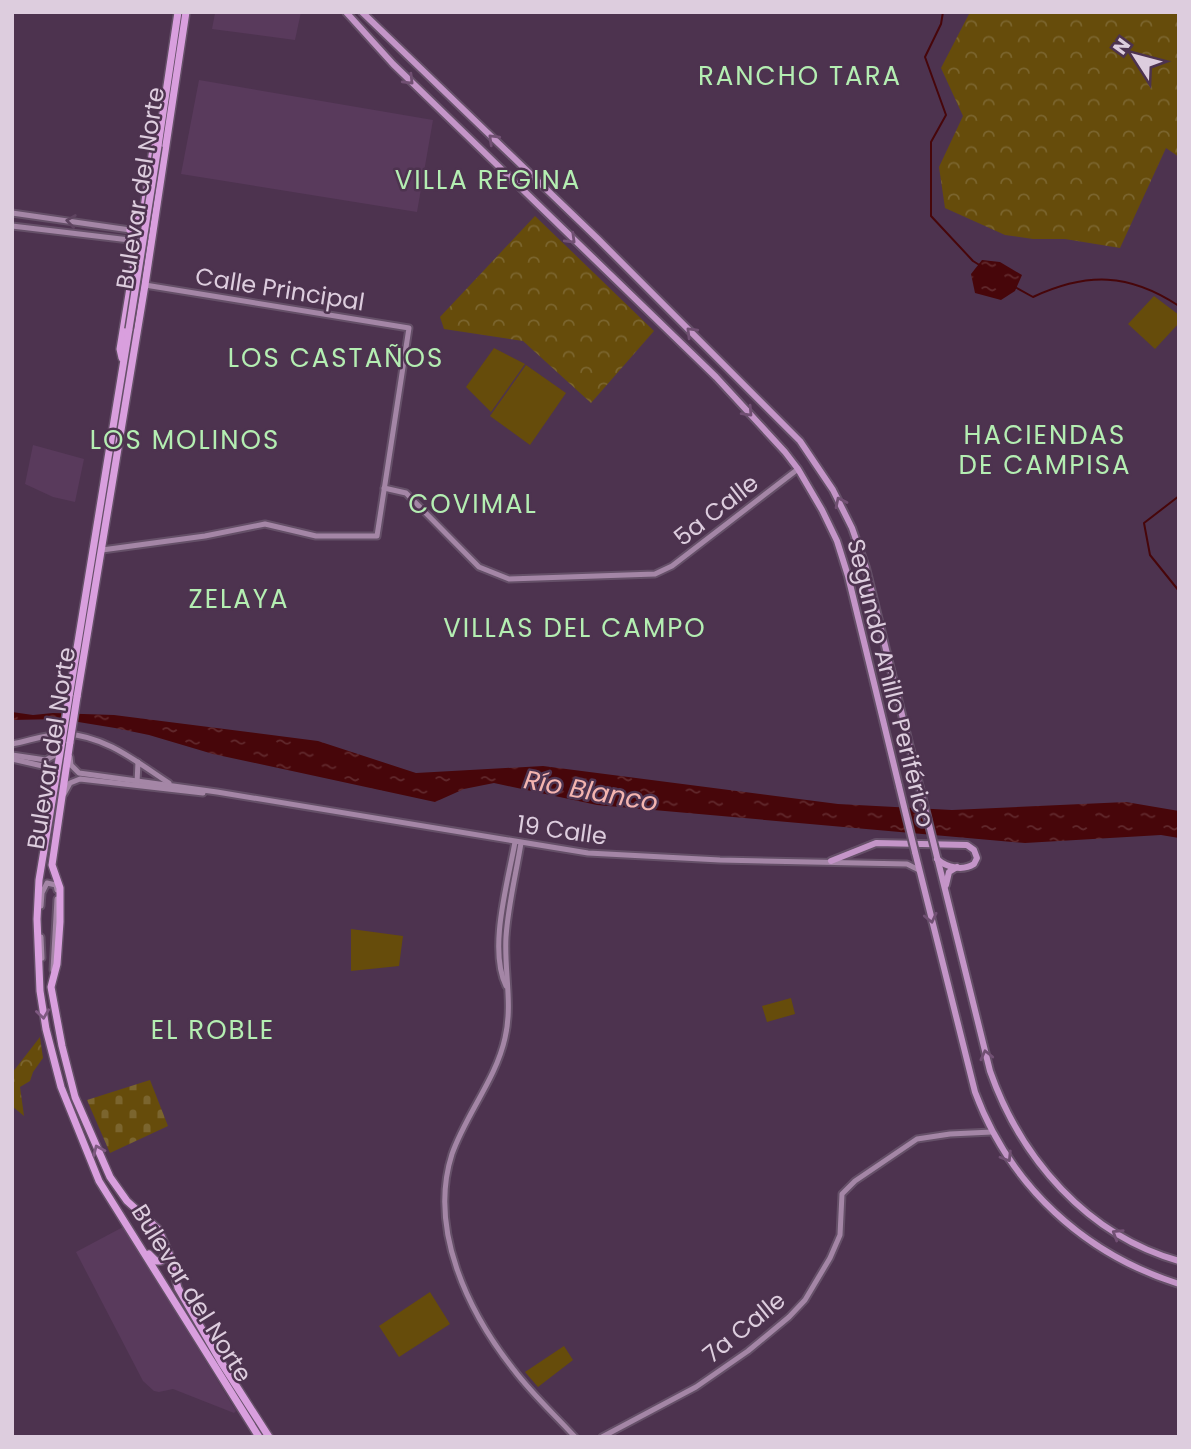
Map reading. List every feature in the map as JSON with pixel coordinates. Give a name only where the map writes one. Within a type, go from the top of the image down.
[{"type":"highway","name":"Bulevar del Norte","points":[[178,12],[73,697],[39,886],[37,922],[40,991],[46,1029],[60,1084],[99,1181],[259,1437]]},
{"type":"highway","name":"Bulevar del Norte","points":[[73,697],[102,550],[186,12]]},
{"type":"highway","points":[[130,230],[143,214],[153,149],[159,142]]},
{"type":"highway","points":[[135,339],[147,248],[164,157]]},
{"type":"highway","points":[[139,220],[143,228],[152,225]]},
{"type":"highway","points":[[129,240],[136,251]]},
{"type":"highway","points":[[124,364],[120,349],[136,251],[140,245],[147,248]]},
{"type":"highway","name":"Bulevar del Norte","points":[[64,751],[62,797],[52,865],[60,888],[60,936],[51,987],[75,1097],[110,1177],[127,1200],[158,1229],[169,1253],[178,1288],[269,1437]]},
{"type":"highway","points":[[60,1084],[101,1180],[142,1247],[153,1260],[162,1261],[166,1254],[155,1231],[127,1205],[110,1177]]},
{"type":"main road","name":"Segundo Anillo Periférico","points":[[346,12],[393,64],[716,377],[798,469],[822,510],[848,576],[962,1048],[975,1092],[992,1132],[1011,1164],[1031,1189],[1069,1226],[1115,1258],[1150,1275],[1179,1284]]},
{"type":"main road","name":"Segundo Anillo Periférico","points":[[362,12],[598,239],[800,441],[838,499],[866,568],[990,1071],[1008,1116],[1025,1146],[1051,1179],[1088,1214],[1147,1251],[1179,1261]]},
{"type":"main road","points":[[393,64],[393,54],[398,51],[403,53]]},
{"type":"main road","points":[[716,377],[722,374],[725,367]]},
{"type":"main road","points":[[724,387],[727,380],[734,377]]},
{"type":"main road","points":[[831,861],[881,842],[964,845],[974,850],[977,858],[974,864],[967,868],[944,864],[937,858]]},
{"type":"main road","points":[[945,890],[947,875],[957,867]]},
{"type":"street","points":[[12,213],[140,231],[149,237]]},
{"type":"street","points":[[12,226],[138,241],[149,237]]},
{"type":"street","name":"Calle Principal","points":[[145,285],[409,328],[384,488]]},
{"type":"street","name":"5a Calle","points":[[384,488],[406,493],[479,567],[509,579],[654,574],[673,566],[798,469]]},
{"type":"street","points":[[102,550],[205,536],[265,524],[316,536],[377,536],[384,488]]},
{"type":"street","points":[[56,782],[48,763],[12,755],[16,743],[66,734],[94,739],[138,762],[172,785]]},
{"type":"street","points":[[48,763],[64,751]]},
{"type":"street","name":"19 Calle","points":[[64,751],[71,765],[79,773],[195,792],[217,792]]},
{"type":"street","points":[[137,783],[138,762]]},
{"type":"street","name":"19 Calle","points":[[62,797],[70,783],[80,779],[172,785],[518,842],[620,856],[907,864],[919,870]]},
{"type":"street","points":[[518,842],[506,937],[508,1020],[501,1052],[452,1154],[445,1187],[446,1220],[454,1260],[480,1321],[515,1371],[575,1437]]},
{"type":"street","points":[[907,864],[915,853]]},
{"type":"street","points":[[40,991],[42,893],[43,886],[49,883],[57,886],[51,987]]},
{"type":"street","name":"7a Calle","points":[[602,1437],[695,1387],[748,1351],[789,1317],[812,1290],[831,1258],[840,1235],[842,1194],[855,1181],[917,1139],[992,1132]]},
{"type":"shaded area","points":[[207,12],[301,12],[295,40],[212,29],[215,13]]},
{"type":"shaded area","points":[[199,80],[433,120],[417,212],[181,174]]},
{"type":"shaded area","points":[[33,445],[84,459],[75,502],[53,497],[25,484]]},
{"type":"shaded area","points":[[123,1227],[236,1411],[234,1413],[173,1389],[154,1391],[143,1381],[76,1252]]},
{"type":"green space","points":[[1179,12],[1179,157],[1166,148],[1120,248],[1065,239],[1033,239],[1005,235],[945,208],[939,167],[963,116],[941,68],[969,14]]},
{"type":"green space","points":[[535,216],[654,331],[591,403],[523,341],[444,329],[440,317]]},
{"type":"green space","points":[[1154,296],[1179,315],[1179,323],[1155,349],[1128,324]]},
{"type":"green space","points":[[494,348],[525,364],[491,412],[466,387]]},
{"type":"green space","points":[[526,365],[566,393],[530,445],[490,416]]},
{"type":"green space","points":[[351,929],[403,936],[399,966],[351,971]]},
{"type":"green space","points":[[791,998],[795,1014],[767,1022],[762,1006]]},
{"type":"green space","points":[[40,1037],[43,1058],[30,1081],[20,1087],[24,1116],[12,1106],[12,1073]]},
{"type":"green space","points":[[150,1080],[168,1126],[110,1153],[87,1100]]},
{"type":"green space","points":[[430,1292],[450,1324],[399,1357],[379,1326]]},
{"type":"green space","points":[[564,1346],[573,1360],[538,1387],[525,1372]]},
{"type":"water","points":[[982,260],[1000,262],[1022,275],[1015,291],[1001,300],[975,293],[971,274]]},
{"type":"water","name":"Río Blanco","points":[[12,712],[33,715],[114,715],[318,741],[416,773],[543,766],[838,804],[952,810],[1126,802],[1179,811],[1179,838],[1161,835],[1025,843],[597,805],[494,783],[464,789],[435,802],[213,754],[115,728],[60,719],[12,720]]},
{"type":"waterway","points":[[943,12],[941,24],[925,57],[946,115],[931,142],[931,216],[973,261],[981,266]]},
{"type":"waterway","points":[[1015,287],[1033,297],[1072,283],[1090,280],[1125,282],[1143,287],[1179,306]]},
{"type":"waterway","points":[[1179,496],[1144,523],[1150,555],[1179,591]]},
{"type":"district","name":"RANCHO TARA","points":[[800,76]]},
{"type":"district","name":"VILLA REGINA","points":[[488,180]]},
{"type":"district","name":"LOS CASTAÑOS","points":[[336,358]]},
{"type":"district","name":"LOS MOLINOS","points":[[185,440]]},
{"type":"district","name":"HACIENDAS DE CAMPISA","points":[[1045,450]]},
{"type":"district","name":"COVIMAL","points":[[473,504]]},
{"type":"district","name":"ZELAYA","points":[[239,599]]},
{"type":"district","name":"VILLAS DEL CAMPO","points":[[575,628]]},
{"type":"district","name":"EL ROBLE","points":[[213,1030]]}]
